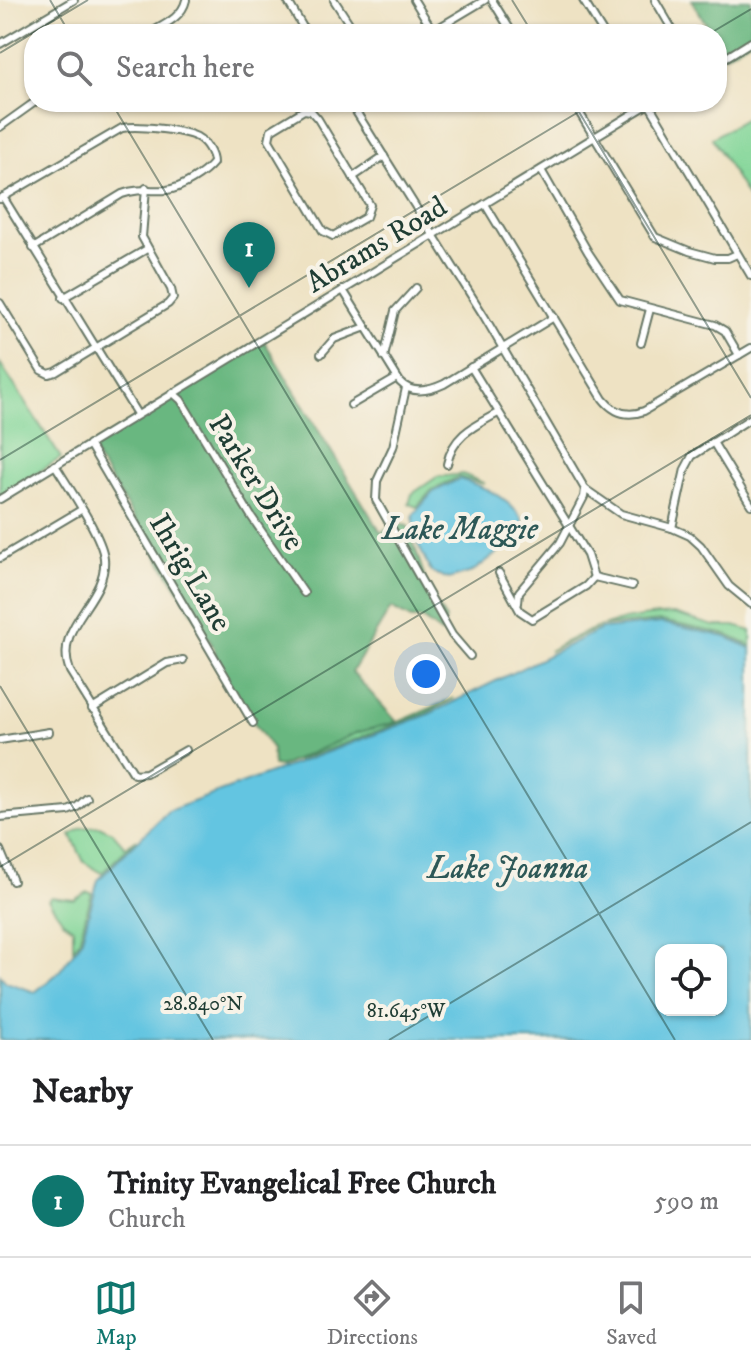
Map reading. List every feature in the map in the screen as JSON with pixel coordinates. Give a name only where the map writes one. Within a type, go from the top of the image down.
[{"type":"street","points":[[34,24],[74,0]]},
{"type":"street","points":[[164,24],[176,17],[186,0]]},
{"type":"street","points":[[287,0],[301,24]]},
{"type":"street","points":[[334,0],[350,24]]},
{"type":"street","points":[[414,0],[426,24]]},
{"type":"street","points":[[445,24],[485,0]]},
{"type":"street","points":[[492,0],[507,24]]},
{"type":"street","points":[[583,0],[598,24]]},
{"type":"street","points":[[655,0],[669,24]]},
{"type":"street","points":[[0,44],[24,30]]},
{"type":"street","points":[[727,57],[751,42]]},
{"type":"street","points":[[0,127],[24,110]]},
{"type":"street","points":[[301,112],[269,133],[271,146],[323,231],[337,235],[368,214],[369,203],[312,112]]},
{"type":"street","points":[[356,112],[503,348],[585,489],[621,514],[672,528],[694,539],[729,586],[751,604]]},
{"type":"street","points":[[578,112],[655,237],[715,258],[737,254]]},
{"type":"street","name":"Abrams Road","points":[[0,499],[635,112]]},
{"type":"street","points":[[655,112],[751,276]]},
{"type":"street","points":[[33,248],[122,194],[146,188],[175,188],[209,168],[213,159],[204,143],[192,135],[122,128],[1,198],[137,414]]},
{"type":"street","points":[[353,177],[384,156]]},
{"type":"street","points":[[541,170],[617,296],[624,301],[721,328],[739,355]]},
{"type":"street","points":[[0,303],[45,373],[56,372],[168,304],[173,298],[171,289],[147,249],[142,233],[146,188]]},
{"type":"street","points":[[485,204],[599,393],[612,408],[625,414],[638,413],[658,405],[751,348]]},
{"type":"street","points":[[63,298],[147,249]]},
{"type":"street","points":[[384,357],[395,311],[416,288]]},
{"type":"street","points":[[343,290],[397,378],[406,388],[421,391],[435,388],[554,317]]},
{"type":"street","points":[[641,343],[650,309]]},
{"type":"street","points":[[321,354],[334,339],[366,327]]},
{"type":"street","points":[[471,367],[589,557],[594,577],[589,584],[535,618],[525,616],[499,573]]},
{"type":"street","points":[[351,405],[397,378]]},
{"type":"street","points":[[406,388],[393,447],[377,481],[376,500],[447,628],[470,656]]},
{"type":"street","name":"Parker Drive","points":[[173,393],[181,400],[251,516],[304,593]]},
{"type":"street","points":[[447,464],[452,447],[461,436],[498,413]]},
{"type":"street","points":[[672,528],[688,461],[751,418]]},
{"type":"street","points":[[713,442],[751,505]]},
{"type":"street","name":"Ihrig Lane","points":[[89,444],[253,723]]},
{"type":"street","points":[[55,465],[102,546],[104,568],[100,583],[70,634],[66,655],[70,671],[135,774],[146,773],[186,750]]},
{"type":"street","points":[[518,603],[519,592],[560,543],[584,497],[585,489]]},
{"type":"street","points":[[0,558],[81,510]]},
{"type":"street","points":[[594,577],[632,586]]},
{"type":"street","points":[[92,709],[167,663],[183,660]]},
{"type":"street","points":[[0,740],[49,732]]},
{"type":"street","points":[[0,817],[74,810],[87,798]]},
{"type":"street","points":[[0,850],[13,881]]},
{"type":"green space","points":[[692,0],[751,0],[751,39],[727,54],[727,24],[706,24]]},
{"type":"green space","points":[[751,115],[751,203],[712,138]]},
{"type":"green space","points":[[264,341],[381,533],[396,523],[408,526],[424,575],[425,588],[446,619],[441,633],[422,619],[411,619],[391,608],[352,672],[397,722],[356,733],[280,767],[273,766],[272,749],[223,677],[213,646],[90,447]]},
{"type":"green space","points":[[0,363],[61,458],[0,496]]},
{"type":"green space","points":[[463,474],[485,484],[458,477],[432,490],[417,507],[409,504],[412,494],[437,477]]},
{"type":"green space","points":[[674,614],[714,626],[734,626],[751,631],[751,646],[727,635],[662,621],[603,626],[640,617]]},
{"type":"green space","points":[[598,628],[549,651],[579,635]]},
{"type":"green space","points":[[454,698],[426,713],[296,761],[339,739],[374,726],[396,723]]},
{"type":"green space","points":[[99,826],[112,832],[125,847],[137,839],[102,873],[84,862],[71,835],[81,828]]},
{"type":"green space","points":[[87,892],[92,893],[79,941],[73,949],[73,928],[63,921],[48,900],[51,897],[74,900]]},
{"type":"water","name":"Lake Maggie","points":[[459,479],[495,494],[523,520],[521,535],[472,572],[449,579],[431,572],[416,540],[413,515],[433,492]]},
{"type":"water","name":"Lake Joanna","points":[[662,623],[726,637],[751,648],[751,1040],[0,1040],[0,975],[6,982],[35,992],[58,973],[81,942],[98,880],[168,811],[427,715],[601,629]]},
{"type":"place","name":"Trinity Evangelical Free Church","points":[[249,288]]}]
